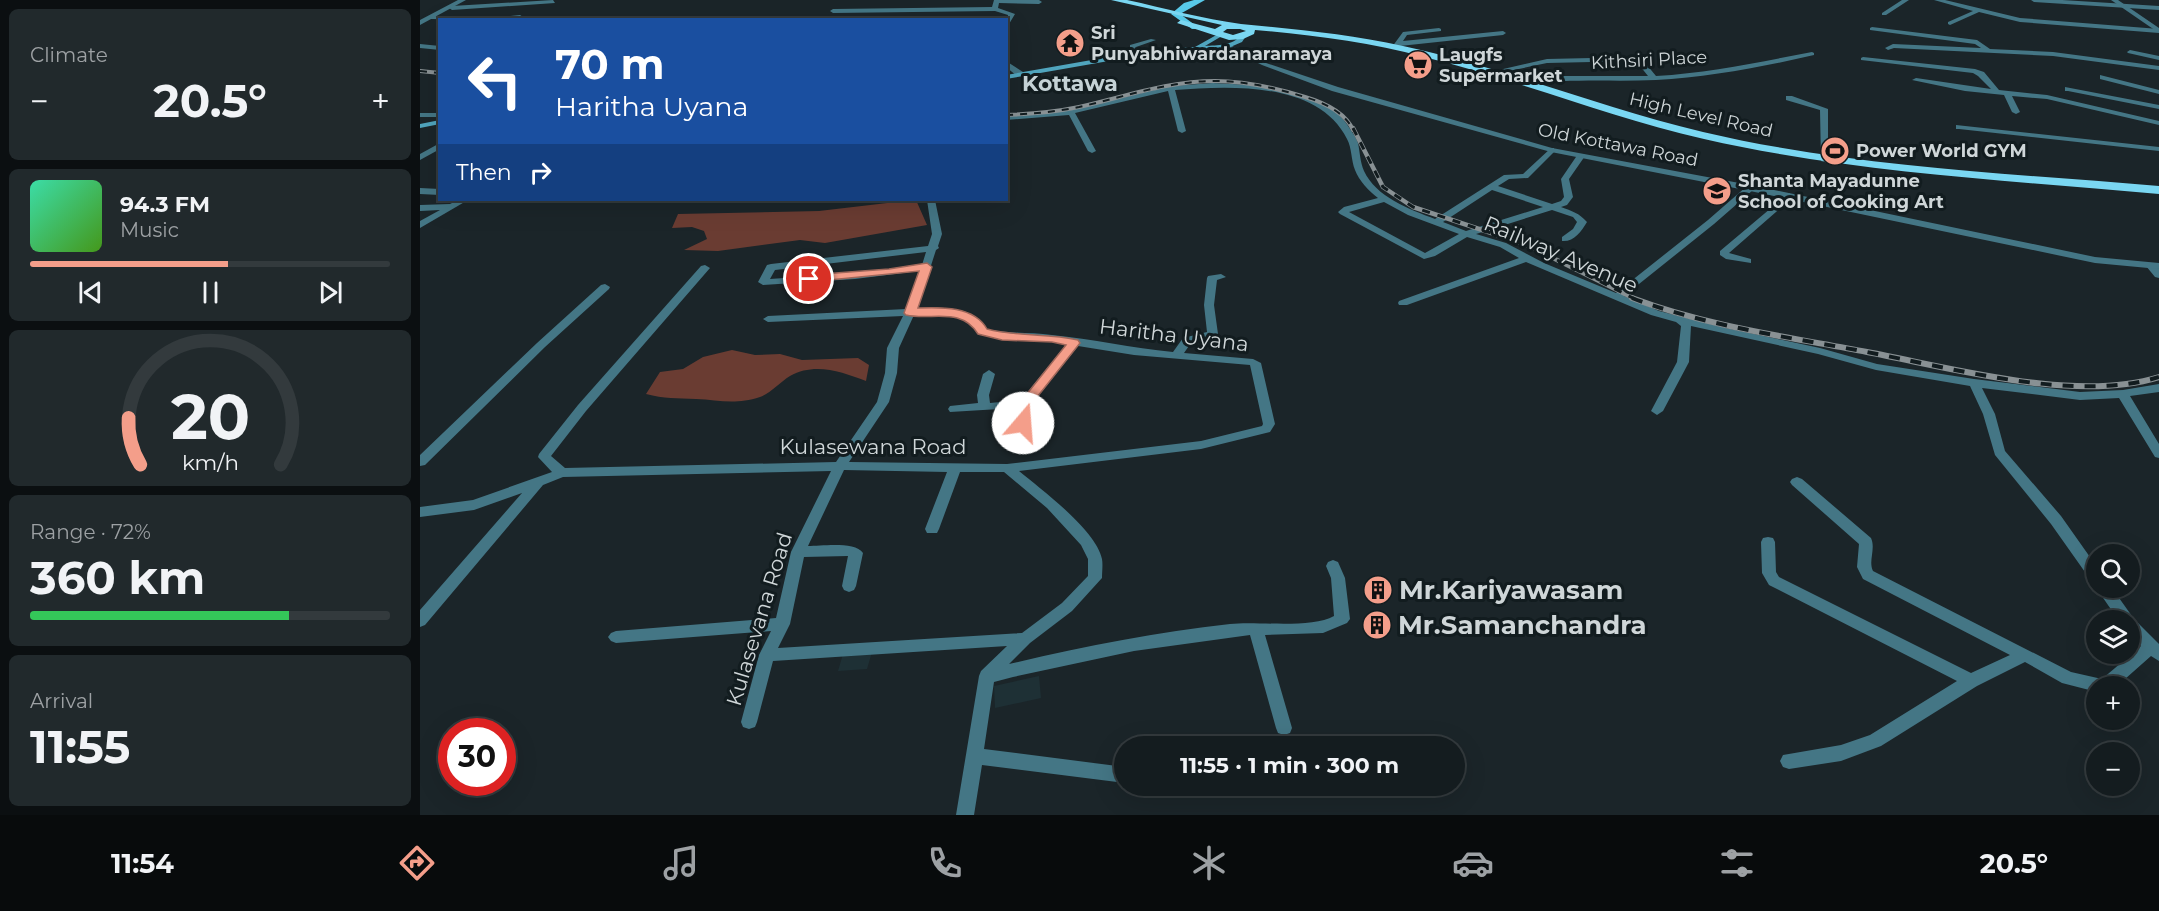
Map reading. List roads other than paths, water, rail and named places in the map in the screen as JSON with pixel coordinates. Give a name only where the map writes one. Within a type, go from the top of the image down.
[{"type":"highway","points":[[1101,0],[1158,14],[1222,39],[1243,31]]},
{"type":"highway","name":"High Level Road","points":[[1115,0],[1204,19],[1243,31],[1299,36],[1389,50],[1508,82],[1659,127],[1751,149],[1824,160],[2159,192]]},
{"type":"highway","name":"High Level Road","points":[[1243,31],[1310,33],[1396,46],[1693,133],[1824,160]]},
{"type":"main road","points":[[1159,10],[1194,3]]},
{"type":"main road","points":[[1192,27],[1175,14],[1194,3]]},
{"type":"main road","points":[[1194,3],[1193,11],[1204,19]]},
{"type":"main road","points":[[1008,77],[1143,53],[1184,50],[1222,39]]},
{"type":"main road","points":[[1184,50],[1222,39]]},
{"type":"main road","points":[[420,126],[438,122]]},
{"type":"street","points":[[420,23],[452,8],[463,0]]},
{"type":"street","points":[[1884,14],[1906,0]]},
{"type":"street","points":[[1937,0],[2044,22],[2159,31]]},
{"type":"street","points":[[1970,0],[2020,13],[2149,24]]},
{"type":"street","points":[[2109,0],[2115,0],[2159,31]]},
{"type":"street","points":[[995,9],[997,1],[1039,2]]},
{"type":"street","points":[[452,8],[553,2]]},
{"type":"street","points":[[2037,3],[2132,12]]},
{"type":"street","points":[[2037,3],[2159,8]]},
{"type":"street","points":[[833,11],[995,9],[1012,14],[1008,23]]},
{"type":"street","points":[[1950,23],[1977,10]]},
{"type":"street","points":[[420,14],[440,14]]},
{"type":"street","points":[[513,18],[520,17]]},
{"type":"street","points":[[431,18],[438,18]]},
{"type":"street","points":[[1872,29],[1977,42],[1990,52]]},
{"type":"street","points":[[1396,46],[1405,33],[1439,30]]},
{"type":"street","points":[[1396,46],[1503,33]]},
{"type":"street","name":"Old Kottawa Road","points":[[1222,39],[1283,72],[1551,150],[1750,188],[2059,253],[2155,266]]},
{"type":"street","points":[[1143,53],[1133,49],[1132,46],[1153,40]]},
{"type":"street","points":[[420,46],[438,48]]},
{"type":"street","points":[[1888,48],[1893,46],[2107,59],[2159,68]]},
{"type":"street","points":[[2130,52],[2159,58]]},
{"type":"street","points":[[2024,53],[2159,76]]},
{"type":"street","name":"Kithsiri Place","points":[[1522,83],[1544,80],[1712,73],[1812,54]]},
{"type":"street","points":[[1490,73],[1547,61],[1636,59],[1640,60],[1653,77]]},
{"type":"street","points":[[1863,59],[1975,71],[1981,74],[1996,92]]},
{"type":"street","points":[[1008,65],[1020,74]]},
{"type":"street","points":[[2103,77],[2159,92]]},
{"type":"street","points":[[1916,80],[1965,89],[2058,99],[2159,123]]},
{"type":"street","name":"Railway Avenue","points":[[1008,118],[1071,112],[1171,88],[1213,85],[1270,88],[1300,96],[1322,106],[1342,123],[1353,141],[1359,170],[1371,188],[1385,199],[1466,234],[1503,245],[1527,258],[1655,313],[1820,351],[1876,367],[1974,383],[2080,396],[2123,394],[2159,388]]},
{"type":"street","points":[[1171,88],[1182,131]]},
{"type":"street","points":[[2068,89],[2159,107]]},
{"type":"street","points":[[2007,93],[2016,112]]},
{"type":"street","points":[[1789,98],[1824,109],[1824,160]]},
{"type":"street","points":[[1071,112],[1092,151]]},
{"type":"street","points":[[420,115],[438,115]]},
{"type":"street","points":[[1959,127],[2159,149]]},
{"type":"street","points":[[420,158],[438,146]]},
{"type":"street","points":[[1436,222],[1507,177],[1525,176],[1551,150]]},
{"type":"street","points":[[1385,199],[1347,208],[1343,212],[1424,256],[1432,254],[1466,234],[1564,203],[1569,196],[1565,179],[1581,156]]},
{"type":"street","points":[[1492,187],[1576,215],[1582,222],[1577,231],[1565,240]]},
{"type":"street","points":[[1617,297],[1750,188]]},
{"type":"street","points":[[420,191],[438,192]]},
{"type":"street","points":[[1748,261],[1729,257],[1723,253],[1789,196]]},
{"type":"street","points":[[420,225],[462,201]]},
{"type":"street","name":"Kulasevana Road","points":[[749,722],[767,655],[782,624],[798,552],[840,466],[883,402],[891,373],[893,348],[910,313],[938,234],[931,201]]},
{"type":"street","points":[[420,208],[450,207]]},
{"type":"street","points":[[927,267],[865,275],[763,282],[771,267],[934,248]]},
{"type":"street","points":[[1403,303],[1527,258]]},
{"type":"street","points":[[2155,266],[2159,275]]},
{"type":"street","points":[[562,473],[544,457],[582,408],[705,268]]},
{"type":"street","points":[[1177,356],[1180,345],[1184,342],[1194,337],[1213,334],[1209,305],[1212,278],[1221,277]]},
{"type":"street","points":[[420,462],[541,345],[605,287]]},
{"type":"street","name":"Haritha Uyana","points":[[768,319],[934,311],[962,314],[979,325],[982,331],[996,335],[1052,338],[1074,343],[1177,356],[1253,362],[1257,365],[1269,427],[1201,445],[1007,468]]},
{"type":"street","points":[[1657,411],[1683,362],[1686,325],[1679,319]]},
{"type":"street","points":[[1023,423],[1021,410],[1074,343]]},
{"type":"street","points":[[984,405],[983,395],[989,374]]},
{"type":"street","points":[[1974,383],[1989,414],[1999,452],[2056,520],[2086,562]]},
{"type":"street","points":[[2123,394],[2159,454]]},
{"type":"street","points":[[954,409],[984,405],[1025,404]]},
{"type":"street","name":"Kulasewana Road","points":[[420,512],[474,505],[562,473],[840,466],[1007,468]]},
{"type":"street","points":[[933,530],[956,466]]},
{"type":"street","points":[[965,815],[987,676],[1025,639],[1067,607],[1095,578],[1095,559],[1087,542],[1052,504],[1007,468]]},
{"type":"street","points":[[1797,482],[1866,542],[1864,567],[1868,575],[2068,678],[2086,682]]},
{"type":"street","points":[[420,621],[536,484]]},
{"type":"street","points":[[1768,542],[1769,573],[1774,581],[1971,681]]},
{"type":"street","points":[[798,552],[852,551],[856,553],[849,586]]},
{"type":"street","points":[[987,676],[1071,656],[1239,629],[1336,624],[1342,619],[1338,578],[1333,566]]},
{"type":"street","points":[[616,637],[782,624]]},
{"type":"street","points":[[1256,629],[1284,728]]},
{"type":"street","points":[[2140,635],[2155,651]]},
{"type":"street","points":[[767,655],[1025,639]]},
{"type":"street","points":[[2117,676],[2140,654],[2155,651]]},
{"type":"street","points":[[1789,761],[1841,753],[1875,741],[1971,681],[2025,655]]},
{"type":"street","points":[[975,756],[1114,775]]},
{"type":"railway","points":[[420,71],[438,73]]},
{"type":"railway","points":[[1008,115],[1070,109],[1180,84],[1226,81],[1272,88],[1319,102],[1339,113],[1353,130]]},
{"type":"railway","points":[[1353,128],[1383,187],[1413,207],[1527,245],[1635,299]]},
{"type":"railway","points":[[1632,298],[1660,308],[1748,330],[2014,380],[2053,385],[2090,386],[2126,384],[2159,377]]},
{"type":"place","name":"Sri Punyabhiwardanaramaya","points":[[1070,43]]},
{"type":"place","name":"Laugfs Supermarket","points":[[1418,65]]},
{"type":"place","name":"Power World GYM","points":[[1835,151]]},
{"type":"place","name":"Shanta Mayadunne School of Cooking Art","points":[[1717,191]]},
{"type":"place","name":"Mr.Kariyawasam","points":[[1378,590]]},
{"type":"place","name":"Mr.Samanchandra","points":[[1377,625]]},
{"type":"district","name":"Kottawa","points":[[1070,83]]}]
